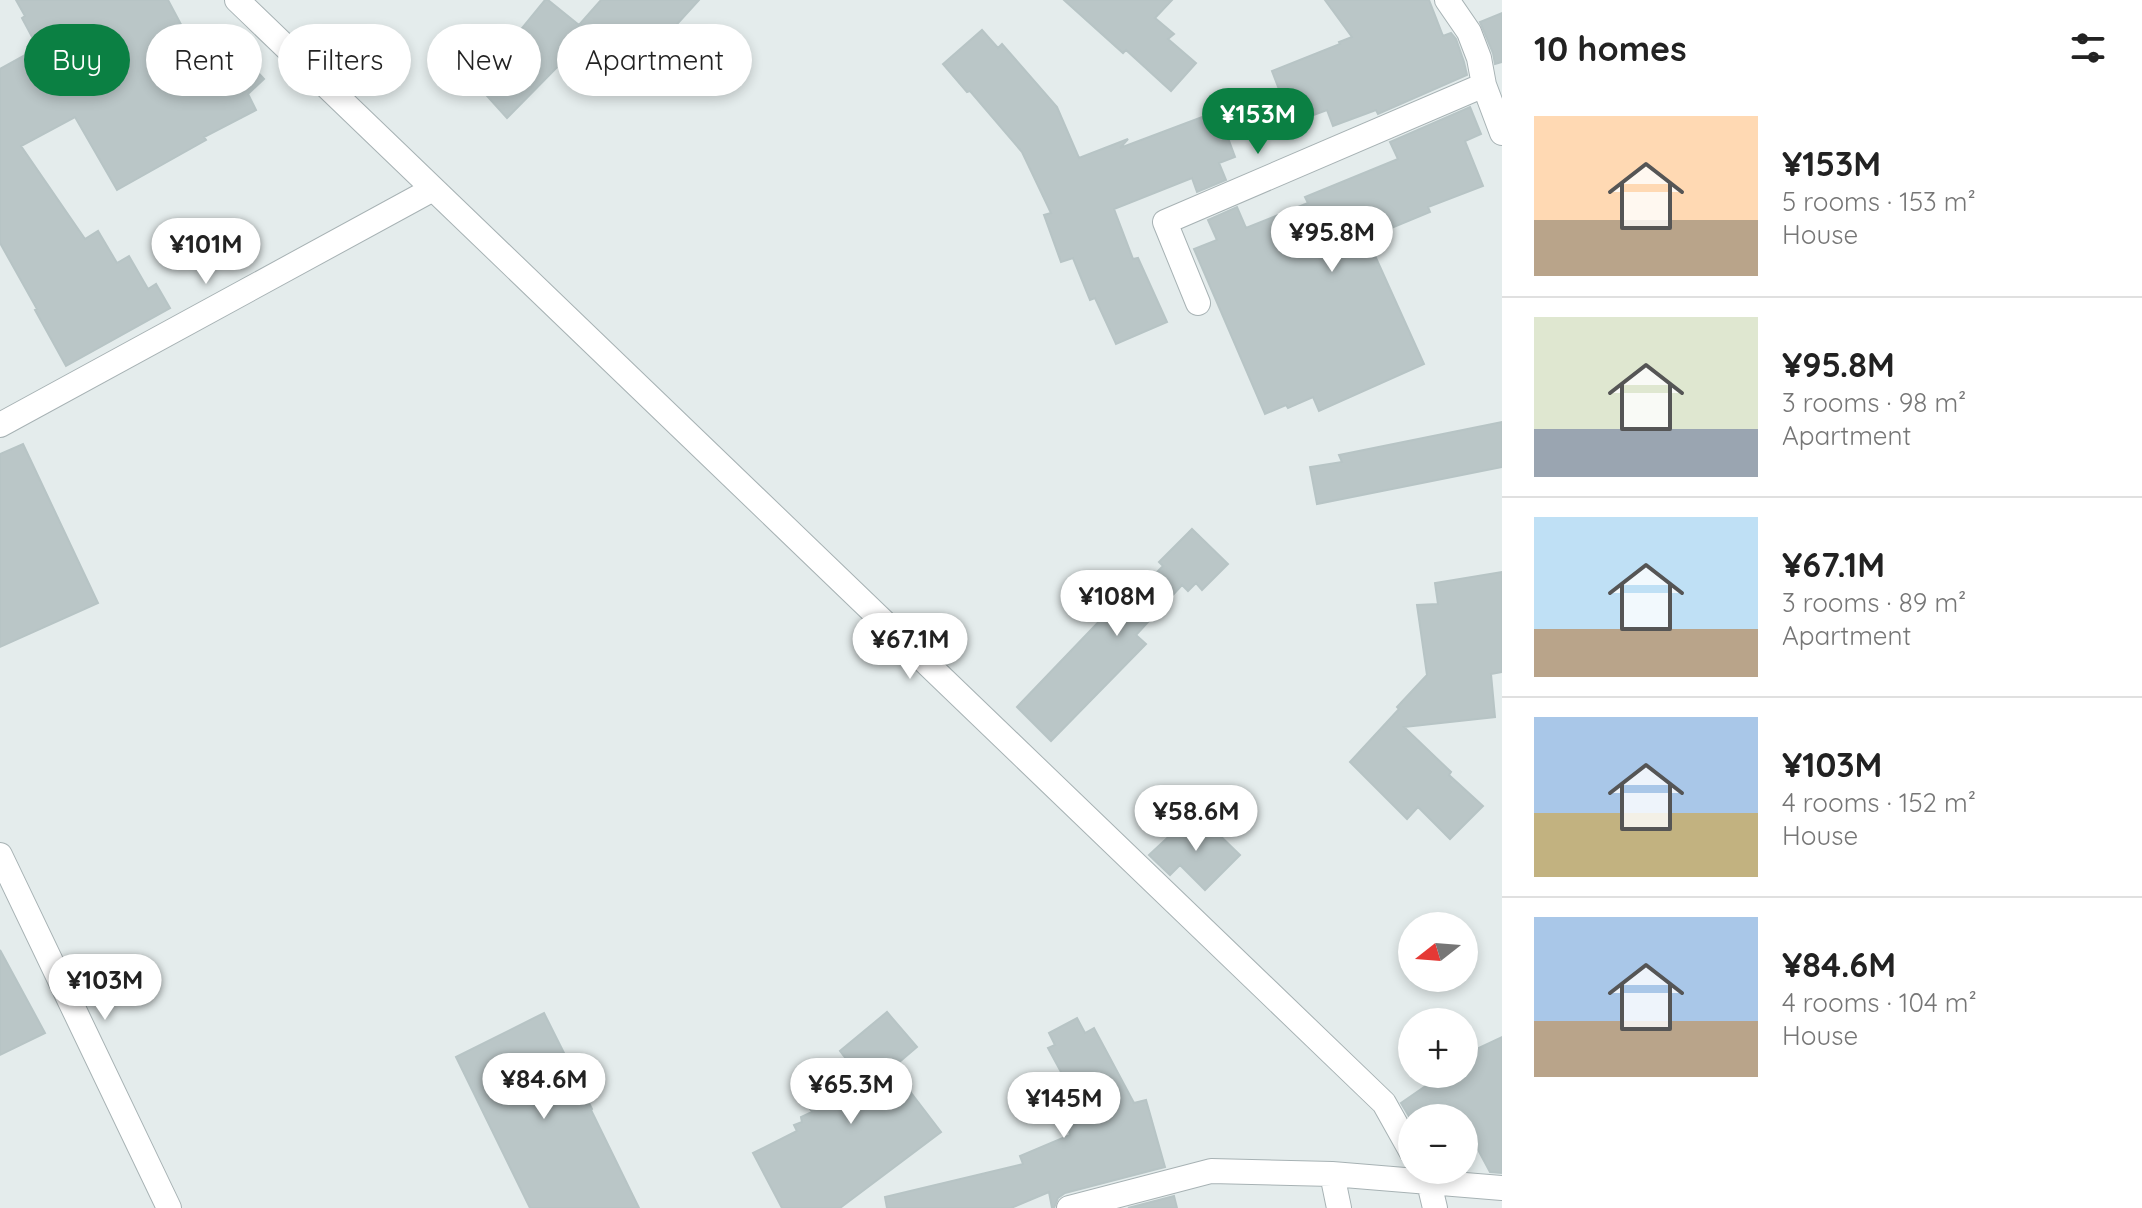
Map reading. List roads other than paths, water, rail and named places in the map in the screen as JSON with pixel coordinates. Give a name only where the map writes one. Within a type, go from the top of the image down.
[{"type":"street","points":[[237,0],[1384,1103],[1398,1128]]},
{"type":"street","points":[[1447,0],[1469,32],[1502,133]]},
{"type":"street","points":[[1198,303],[1165,222],[1484,85]]},
{"type":"street","points":[[0,425],[433,189]]},
{"type":"street","points":[[0,855],[169,1208]]},
{"type":"street","points":[[1069,1208],[1211,1171],[1398,1175]]},
{"type":"street","points":[[1332,1174],[1339,1208]]},
{"type":"street","points":[[1428,1184],[1435,1208]]},
{"type":"street","points":[[1476,1184],[1502,1188]]}]
